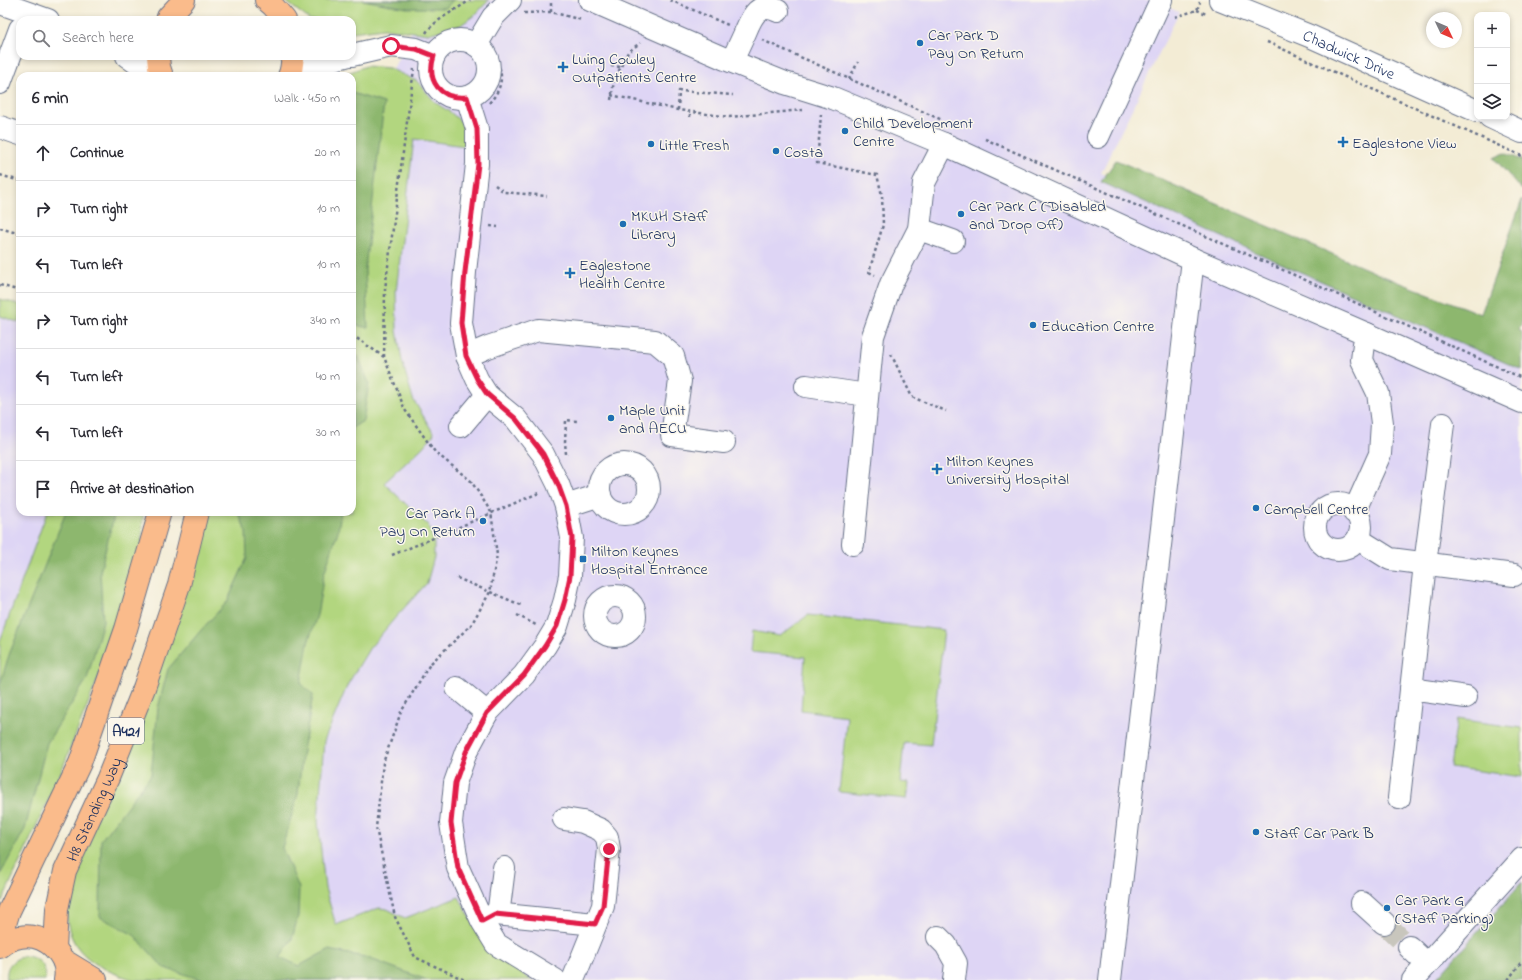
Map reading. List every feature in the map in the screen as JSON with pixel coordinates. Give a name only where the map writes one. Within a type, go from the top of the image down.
[{"type":"main road","points":[[170,16],[184,0]]},
{"type":"main road","points":[[158,60],[158,67],[160,72]]},
{"type":"main road","name":"H8 Standing Way","points":[[0,940],[9,911],[80,763],[126,629],[159,516]]},
{"type":"main road","name":"H8 Standing Way","points":[[61,963],[57,909],[64,871],[108,778],[144,688],[179,585],[196,516]]},
{"type":"main road","points":[[0,947],[8,941],[20,936],[33,937],[45,941],[61,963],[96,980]]},
{"type":"street","points":[[1098,137],[1161,0]]},
{"type":"street","points":[[0,3],[18,16]]},
{"type":"street","points":[[727,59],[741,31],[755,13],[756,3]]},
{"type":"street","points":[[514,8],[493,17],[482,50],[489,65],[486,82],[475,94],[478,164],[465,272],[461,323],[466,356],[477,379],[487,394],[516,419],[543,454],[558,484],[566,506],[572,538],[570,576],[565,600],[557,626],[545,646],[524,675],[487,713],[466,752],[455,783],[451,823],[458,868],[488,917],[496,944],[555,980]]},
{"type":"street","name":"Chadwick Drive","points":[[1215,8],[1312,37],[1474,110]]},
{"type":"street","points":[[587,10],[727,59],[785,83],[833,98],[944,144],[1193,259],[1522,402]]},
{"type":"street","points":[[0,83],[16,39]]},
{"type":"street","points":[[356,52],[391,46],[425,52],[440,48],[448,42],[458,40],[484,46]]},
{"type":"street","points":[[425,52],[431,65],[431,74],[435,83],[441,90],[448,96],[476,102]]},
{"type":"street","points":[[133,60],[149,72]]},
{"type":"street","points":[[291,68],[322,60]]},
{"type":"street","points":[[1496,120],[1522,132]]},
{"type":"street","points":[[0,127],[16,133]]},
{"type":"street","points":[[853,544],[873,336],[891,284],[919,229],[924,183],[944,144]]},
{"type":"street","points":[[919,229],[953,241]]},
{"type":"street","points":[[1110,980],[1193,259]]},
{"type":"street","points":[[466,356],[538,330],[655,341],[673,356],[680,381],[672,435],[724,442]]},
{"type":"street","points":[[1354,512],[1380,454],[1382,423],[1378,393],[1362,360],[1367,334]]},
{"type":"street","points":[[806,386],[867,395]]},
{"type":"street","points":[[461,426],[487,394]]},
{"type":"street","points":[[1399,798],[1425,564],[1443,424]]},
{"type":"street","points":[[566,506],[600,495]]},
{"type":"street","points":[[1335,504],[1346,505],[1354,512],[1361,522],[1358,539],[1349,547],[1341,550],[1330,549],[1323,545],[1316,535],[1315,527],[1317,517],[1321,511],[1328,506],[1335,504]]},
{"type":"street","points":[[1358,539],[1390,558],[1514,575]]},
{"type":"street","points":[[565,600],[594,612]]},
{"type":"street","points":[[457,688],[487,713]]},
{"type":"street","points":[[1411,689],[1466,697]]},
{"type":"street","points":[[564,819],[583,822],[601,830],[607,837],[609,849],[603,906],[573,980]]},
{"type":"street","points":[[1413,980],[1522,859]]},
{"type":"street","points":[[488,917],[499,908],[504,868]]},
{"type":"street","points":[[1362,903],[1384,923]]},
{"type":"street","points":[[488,917],[593,930]]},
{"type":"street","points":[[938,937],[946,945],[956,963],[954,980]]},
{"type":"street","points":[[1409,948],[1427,964]]},
{"type":"path","points":[[465,980],[415,957],[395,917],[376,826],[383,763],[401,712],[430,664],[471,625],[490,592],[497,555],[491,512],[471,481],[435,452],[405,410],[384,357],[385,289],[428,29],[470,0]]},
{"type":"path","points":[[551,0],[551,12]]},
{"type":"path","points":[[670,0],[948,123]]},
{"type":"path","points":[[514,8],[524,13],[587,10]]},
{"type":"path","points":[[1197,10],[1215,8]]},
{"type":"path","points":[[635,39],[647,46]]},
{"type":"path","points":[[610,100],[614,81],[628,52],[640,42]]},
{"type":"path","points":[[1266,42],[1522,156]]},
{"type":"path","points":[[476,102],[493,99],[501,85],[499,64],[484,46]]},
{"type":"path","points":[[858,62],[849,79],[833,98],[822,108],[817,163],[877,175],[882,195],[883,225],[870,272],[891,284]]},
{"type":"path","points":[[611,66],[621,67]]},
{"type":"path","points":[[678,110],[679,91],[733,95]]},
{"type":"path","points":[[611,95],[678,110],[729,117],[807,109]]},
{"type":"path","points":[[690,112],[690,117]]},
{"type":"path","points":[[983,138],[1292,274],[1522,378]]},
{"type":"path","points":[[0,175],[16,180]]},
{"type":"path","points":[[493,184],[504,192],[547,196]]},
{"type":"path","points":[[0,228],[16,233]]},
{"type":"path","points":[[0,285],[16,290]]},
{"type":"path","points":[[356,338],[384,357]]},
{"type":"path","points":[[891,353],[912,397],[946,411]]},
{"type":"path","points":[[567,456],[564,442],[566,420],[577,421]]},
{"type":"path","points":[[392,555],[558,484]]},
{"type":"path","points":[[457,578],[521,606]]},
{"type":"path","points":[[1508,980],[1522,961]]},
{"type":"shaded area","name":"Milton Keynes University Hospital","points":[[454,0],[1151,0],[1179,12],[1101,173],[1522,364],[1522,902],[1456,980],[383,980],[269,944],[351,516],[356,516],[356,452],[380,95],[421,13]]},
{"type":"shaded area","points":[[0,316],[16,322],[16,516],[46,516],[0,641]]},
{"type":"green space","points":[[284,0],[489,0],[476,14],[461,25],[428,34],[384,28],[356,32],[356,16],[305,16]]},
{"type":"green space","points":[[363,0],[453,0],[446,8],[407,8]]},
{"type":"green space","points":[[366,66],[389,68],[417,81],[436,103],[464,124],[472,143],[471,147],[414,139],[396,292],[397,330],[402,361],[413,399],[434,434],[422,448],[384,483],[428,525],[434,542],[434,557],[427,583],[369,649],[348,684],[324,741],[318,822],[325,888],[336,925],[379,908],[387,909],[405,918],[459,897],[473,922],[524,975],[533,980],[135,980],[113,973],[93,962],[84,955],[71,937],[68,925],[67,898],[207,516],[356,516],[356,72],[350,72]]},
{"type":"green space","points":[[356,94],[384,103],[365,269],[368,328],[356,325]]},
{"type":"green space","points":[[1504,153],[1522,160],[1522,190],[1494,158]]},
{"type":"green space","points":[[1116,160],[1383,276],[1481,314],[1522,200],[1522,322],[1519,330],[1522,332],[1522,370],[1101,182]]},
{"type":"green space","points":[[0,299],[16,304],[16,322],[0,316]]},
{"type":"green space","points":[[356,355],[358,356],[369,383],[363,421],[356,425]]},
{"type":"green space","points":[[46,516],[143,516],[142,545],[116,633],[61,772],[0,904],[0,641]]},
{"type":"green space","points":[[64,516],[114,516],[100,572],[103,621],[87,679],[47,743],[25,829],[0,875],[0,684],[9,655]]},
{"type":"green space","points":[[240,516],[340,516],[338,531],[324,574],[317,615],[308,643],[301,683],[313,695],[302,757],[298,794],[282,848],[299,888],[298,916],[292,939],[280,957],[299,966],[328,950],[365,957],[427,980],[203,980],[164,968],[134,935],[100,917],[101,840],[151,775],[158,708],[168,669],[227,602],[247,558],[246,531]]},
{"type":"green space","points":[[808,615],[944,630],[931,745],[904,743],[900,782],[909,783],[907,799],[839,792],[847,716],[801,710],[805,657],[750,652],[752,631],[780,636]]},
{"type":"green space","points":[[1457,719],[1522,728],[1522,777],[1450,767]]},
{"type":"green space","points":[[1522,882],[1522,980],[1435,980]]},
{"type":"green space","points":[[25,956],[34,958],[41,963],[45,970],[45,980],[7,980],[7,971],[10,964],[16,959]]},
{"type":"tunnel","points":[[1384,923],[1409,947]]},
{"type":"place","name":"Car Park D Pay On Return","points":[[920,43]]},
{"type":"place","name":"Luing Cowley Outpatients Centre","points":[[563,67]]},
{"type":"place","name":"Child Development Centre","points":[[845,131]]},
{"type":"place","name":"Eaglestone View","points":[[1343,142]]},
{"type":"place","name":"Little Fresh","points":[[651,144]]},
{"type":"place","name":"Costa","points":[[776,151]]},
{"type":"place","name":"Car Park C (Disabled and Drop Off)","points":[[961,214]]},
{"type":"place","name":"MKUH Staff Library","points":[[623,224]]},
{"type":"place","name":"Eaglestone Health Centre","points":[[570,273]]},
{"type":"place","name":"Education Centre","points":[[1033,325]]},
{"type":"place","name":"Maple Unit and AECU","points":[[611,418]]},
{"type":"place","name":"Milton Keynes University Hospital","points":[[937,469]]},
{"type":"place","name":"Campbell Centre","points":[[1256,508]]},
{"type":"place","name":"Car Park A Pay On Return","points":[[483,521]]},
{"type":"place","name":"Milton Keynes Hospital Entrance","points":[[583,559]]},
{"type":"place","name":"Staff Car Park B","points":[[1256,832]]},
{"type":"place","name":"Car Park G (Staff Parking)","points":[[1387,908]]},
{"type":"route","points":[[391,46],[416,49],[434,56],[431,65],[431,74],[435,83],[448,96],[458,98],[467,97],[477,129],[478,164],[465,272],[461,323],[466,356],[477,379],[487,394],[516,419],[543,454],[558,484],[566,506],[572,538],[570,576],[565,600],[557,626],[545,646],[524,675],[487,713],[466,752],[455,783],[451,823],[458,868],[482,921],[495,914],[595,924],[603,906],[609,849]]}]
